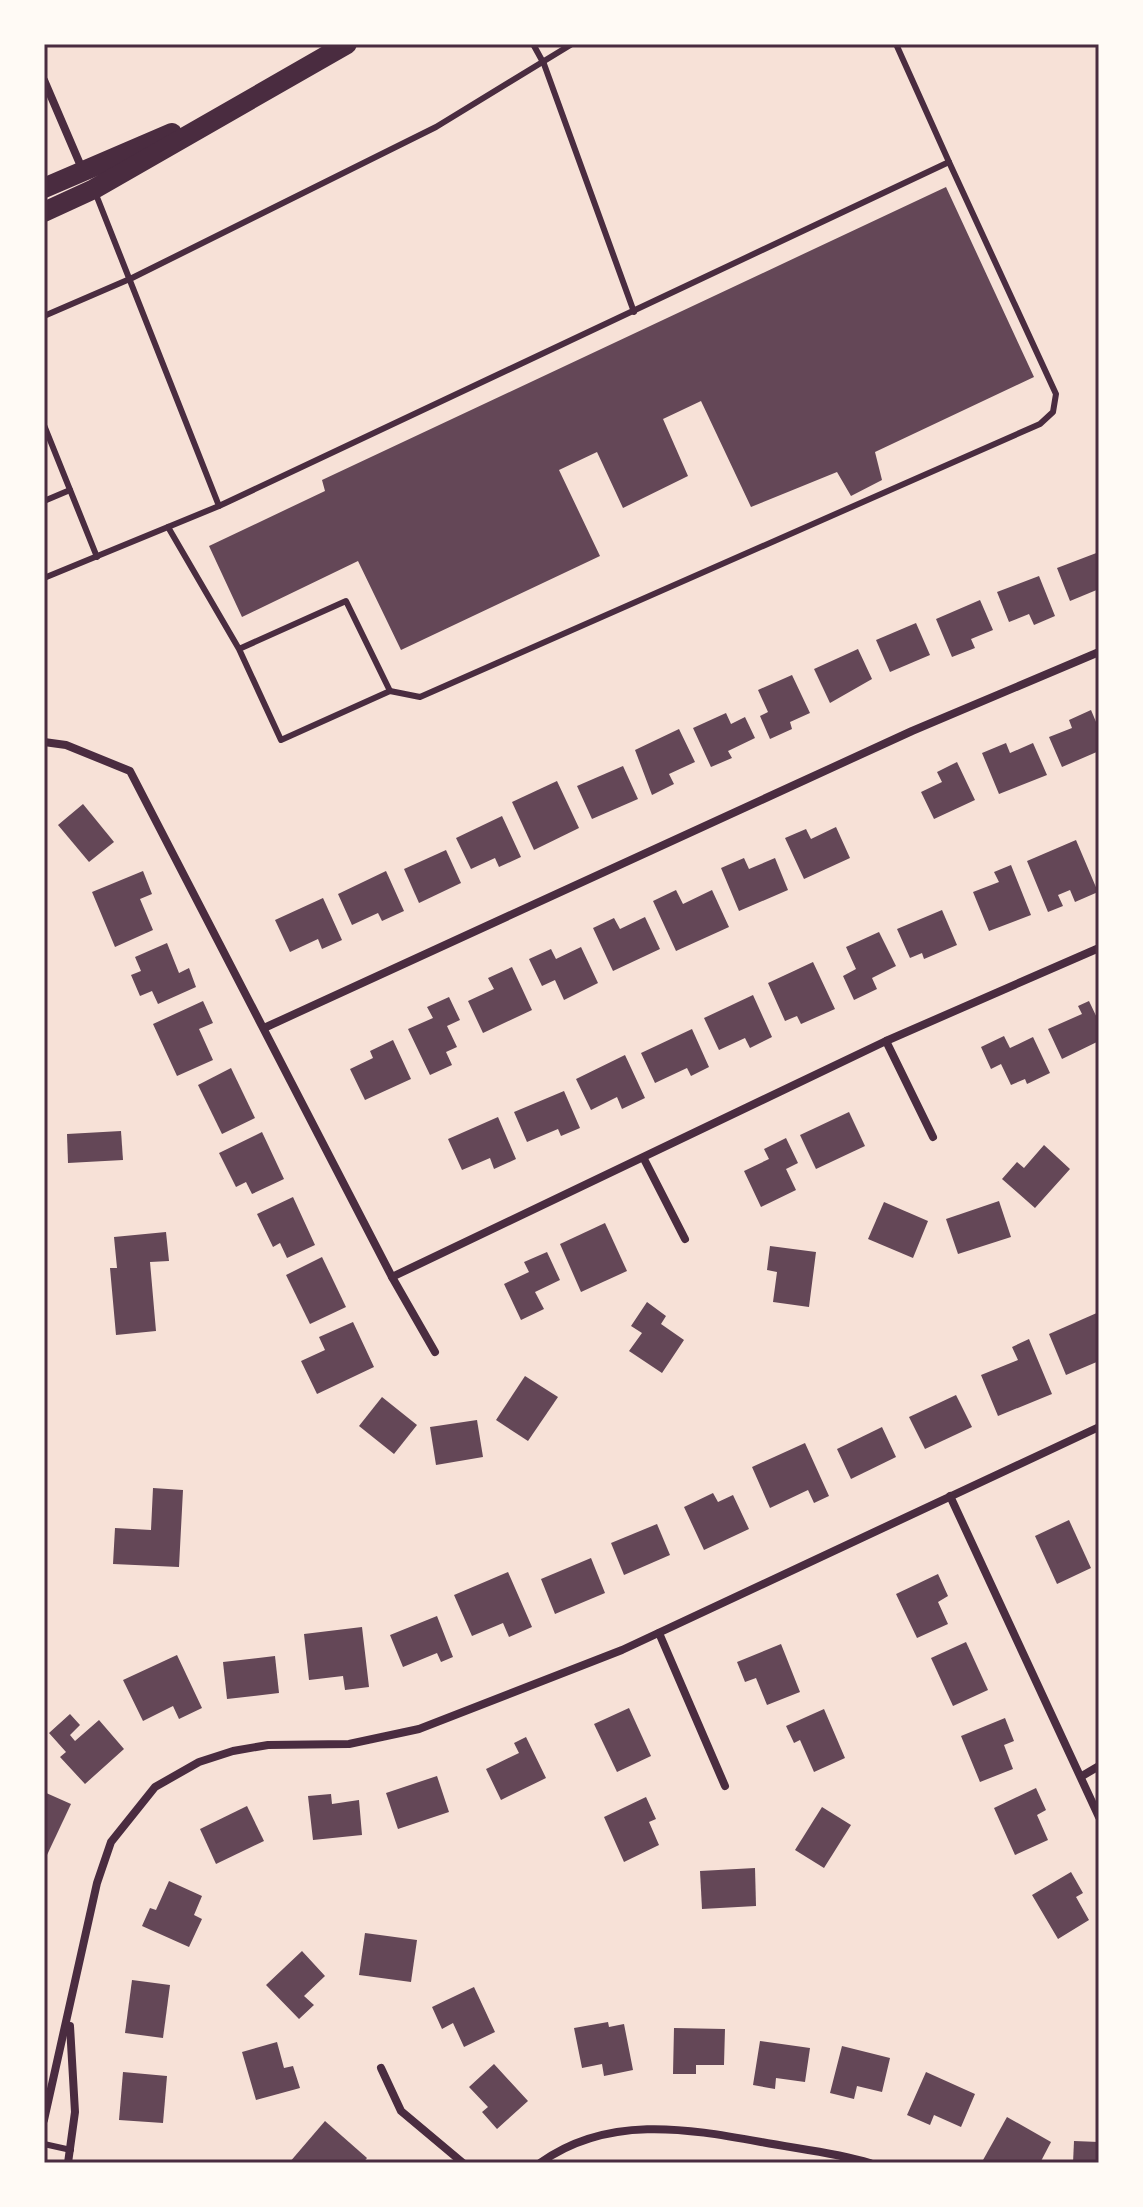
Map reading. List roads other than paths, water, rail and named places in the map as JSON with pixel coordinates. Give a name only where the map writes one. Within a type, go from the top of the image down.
[{"type":"main road","points":[[44,212],[88,180],[247,103],[347,44]]},
{"type":"main road","points":[[44,188],[88,180]]},
{"type":"street","points":[[44,80],[88,180]]},
{"type":"street","points":[[264,1028],[742,807],[1099,652]]},
{"type":"street","points":[[44,742],[66,745],[130,771],[392,1277],[435,1352]]},
{"type":"street","points":[[392,1277],[886,1041],[1099,948]]},
{"type":"street","points":[[886,1041],[933,1137]]},
{"type":"street","points":[[644,1159],[685,1239]]},
{"type":"street","points":[[44,2120],[97,1883],[111,1842],[155,1787],[199,1762],[233,1751],[268,1745],[349,1744],[419,1729],[659,1633],[1099,1427]]},
{"type":"street","points":[[950,1496],[1099,1817]]},
{"type":"street","points":[[659,1633],[725,1786]]},
{"type":"street","points":[[1082,1776],[1099,1766]]},
{"type":"street","points":[[68,2163],[75,2112],[70,2010]]},
{"type":"street","points":[[381,2068],[401,2111],[463,2163]]},
{"type":"street","points":[[540,2163],[586,2139],[620,2130],[656,2128],[727,2133],[837,2153],[870,2163]]},
{"type":"lane","points":[[533,44],[544,64],[634,312]]},
{"type":"lane","points":[[44,316],[132,278],[436,127],[544,64],[572,44]]},
{"type":"lane","points":[[168,527],[239,649],[281,740],[390,691],[420,697],[1040,424],[1053,412],[1056,394],[896,44]]},
{"type":"lane","points":[[44,578],[219,506],[949,162]]},
{"type":"lane","points":[[88,180],[132,278],[219,506]]},
{"type":"lane","points":[[44,425],[97,557]]},
{"type":"lane","points":[[44,501],[70,490]]},
{"type":"lane","points":[[239,649],[346,601],[390,691]]},
{"type":"lane","points":[[44,2144],[71,2150]]}]
